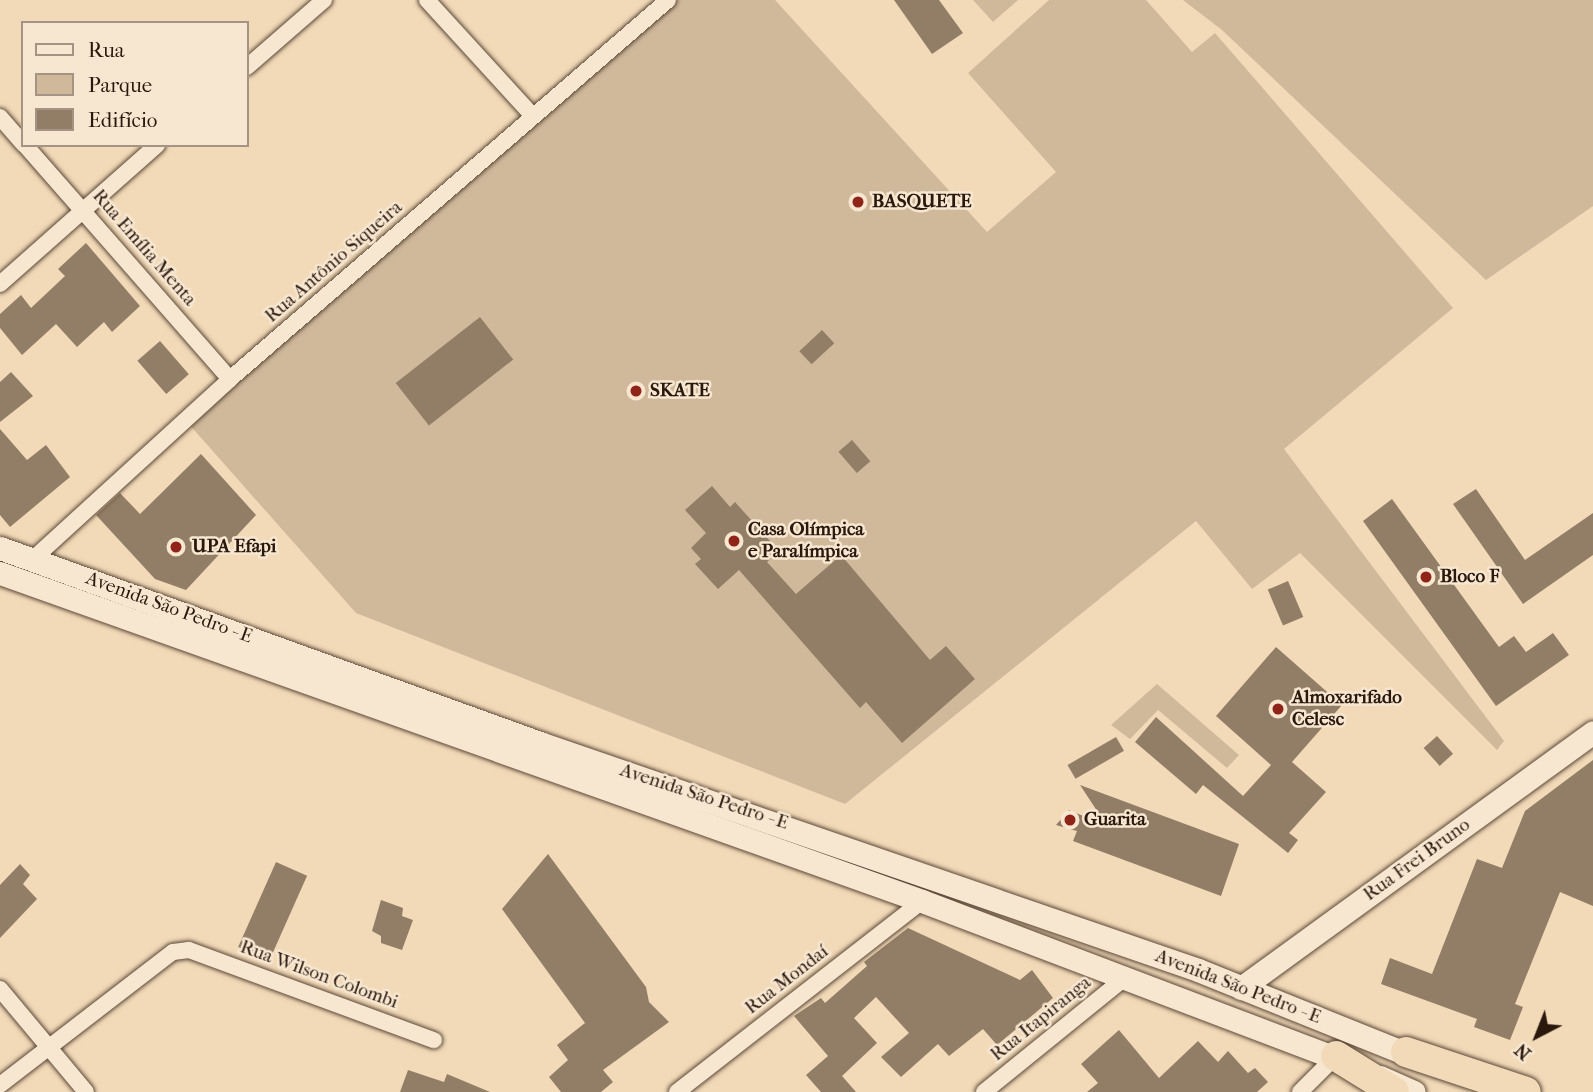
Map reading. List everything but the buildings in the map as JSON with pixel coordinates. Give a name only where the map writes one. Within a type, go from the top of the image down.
[{"type":"highway","points":[[1406,1052],[1526,1092]]},
{"type":"highway","points":[[1336,1056],[1394,1092]]},
{"type":"main road","name":"Avenida São Pedro - E","points":[[0,548],[1241,988],[1406,1052],[1485,1092]]},
{"type":"main road","name":"Avenida São Pedro - E","points":[[0,573],[922,901],[1336,1056],[1414,1092]]},
{"type":"main road","name":"Rua Frei Bruno","points":[[1241,988],[1593,732]]},
{"type":"street","points":[[248,66],[324,0]]},
{"type":"street","points":[[427,0],[533,116]]},
{"type":"street","name":"Rua Antônio Siqueira","points":[[32,560],[230,379],[668,0]]},
{"type":"street","name":"Rua Emília Menta","points":[[0,117],[21,141]]},
{"type":"street","name":"Rua Emília Menta","points":[[27,147],[230,379]]},
{"type":"street","points":[[0,284],[155,147]]},
{"type":"street","name":"Rua Mondaí","points":[[677,1092],[922,901]]},
{"type":"street","name":"Rua Wilson Colombi","points":[[48,1045],[152,963],[173,952],[189,950],[434,1040]]},
{"type":"street","name":"Rua Itapiranga","points":[[984,1092],[1125,978]]},
{"type":"street","points":[[0,989],[86,1092]]},
{"type":"street","points":[[0,1085],[48,1045]]},
{"type":"street","points":[[1300,1092],[1336,1056]]},
{"type":"green space","points":[[672,0],[775,0],[987,232],[1056,172],[968,73],[1049,0],[1146,0],[1192,52],[1215,33],[1453,308],[1284,449],[1504,741],[1497,750],[1300,553],[1252,589],[1196,521],[845,804],[356,613],[188,423]]},
{"type":"green space","points":[[973,0],[1018,0],[993,22]]},
{"type":"green space","points":[[1183,0],[1593,0],[1593,206],[1486,280],[1222,30]]},
{"type":"green space","points":[[1157,684],[1239,755],[1227,768],[1158,710],[1130,739],[1111,725]]},
{"type":"place","name":"BASQUETE","points":[[858,202]]},
{"type":"place","name":"SKATE","points":[[636,391]]},
{"type":"place","name":"Casa Olímpica e Paralímpica","points":[[734,541]]},
{"type":"place","name":"UPA Efapi","points":[[176,547]]},
{"type":"place","name":"Bloco F","points":[[1426,577]]},
{"type":"place","name":"Almoxarifado Celesc","points":[[1278,709]]},
{"type":"place","name":"Guarita","points":[[1070,820]]}]
